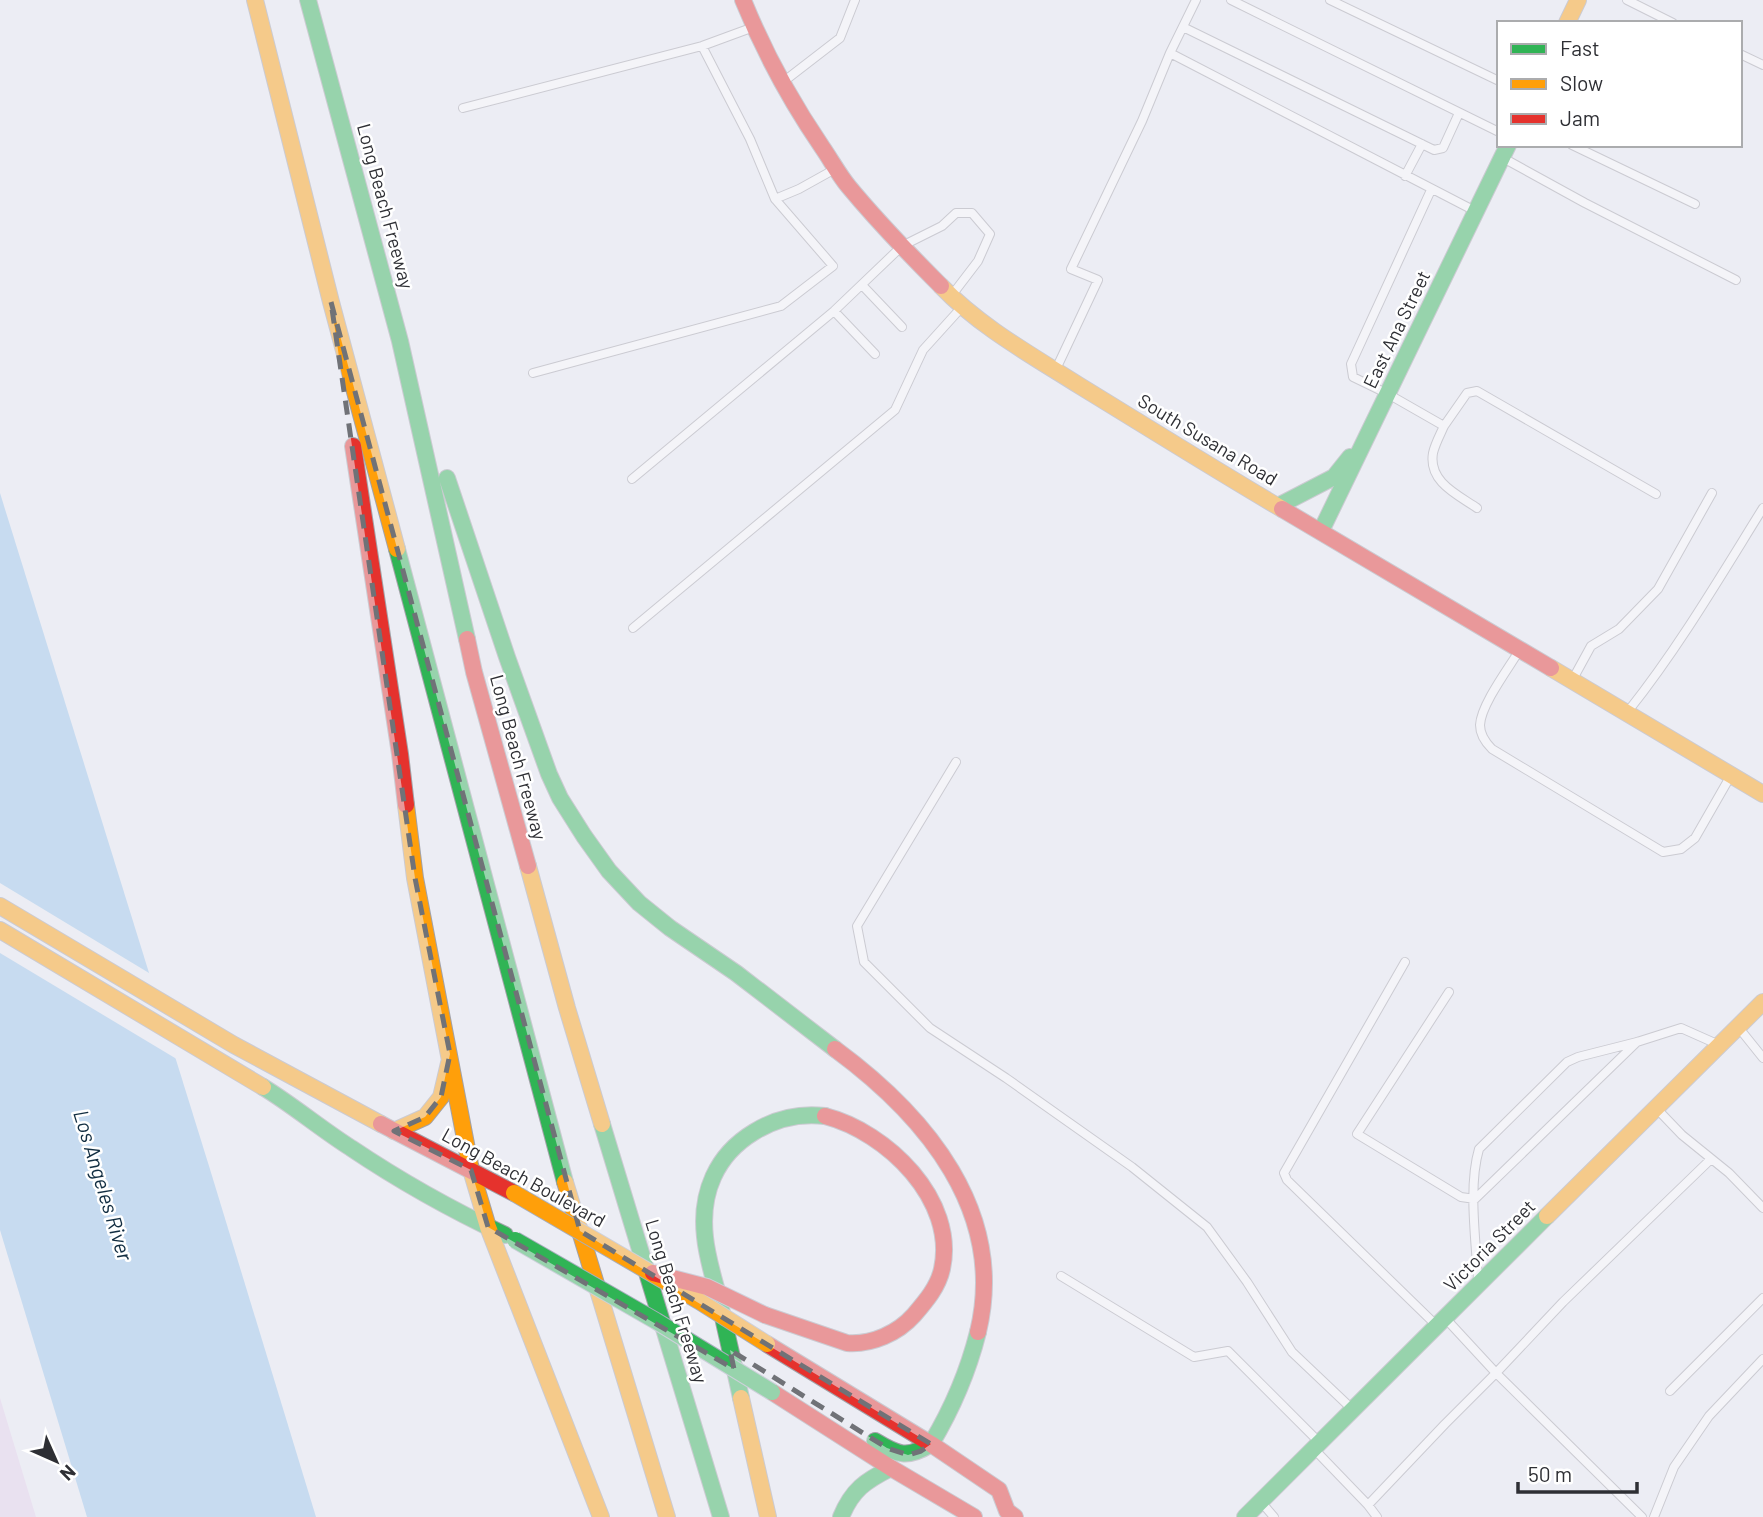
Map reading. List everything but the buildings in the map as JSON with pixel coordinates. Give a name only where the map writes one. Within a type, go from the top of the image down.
[{"type":"main road","points":[[255,0],[331,302],[563,1175],[667,1517]]},
{"type":"main road","name":"Long Beach Freeway","points":[[308,0],[400,341],[474,672],[567,1008],[721,1517]]},
{"type":"main road","name":"South Susana Road","points":[[743,0],[782,84],[847,185],[957,301],[1006,339],[1214,469],[1763,794]]},
{"type":"main road","points":[[1568,21],[1578,0]]},
{"type":"main road","name":"East Ana Street","points":[[1321,531],[1505,151]]},
{"type":"main road","points":[[331,302],[400,754],[415,878],[471,1170],[488,1227],[601,1517]]},
{"type":"main road","points":[[0,930],[284,1100],[347,1146],[458,1213],[515,1240],[656,1321],[899,1454],[908,1455],[931,1444],[960,1385],[981,1323],[983,1267],[979,1236],[970,1205],[937,1146],[885,1088],[637,901],[610,874],[580,830],[555,789],[532,731],[400,341]]},
{"type":"main road","points":[[1278,506],[1334,477],[1367,436]]},
{"type":"main road","name":"Long Beach Boulevard","points":[[0,906],[234,1045],[514,1193],[653,1273],[931,1444],[999,1490],[1008,1515],[988,1517]]},
{"type":"main road","name":"Victoria Street","points":[[1245,1517],[1763,1002]]},
{"type":"main road","points":[[394,1131],[425,1117],[441,1097],[450,1054]]},
{"type":"main road","points":[[653,1273],[707,1287],[765,1315],[819,1335],[851,1343],[878,1338],[903,1326],[919,1312],[931,1298],[939,1281],[945,1244],[942,1226],[931,1199],[901,1158],[885,1144],[845,1123],[825,1116],[786,1118],[749,1134],[718,1165],[709,1182],[705,1199],[705,1237],[768,1517]]},
{"type":"main road","points":[[771,1383],[891,1468],[974,1517]]},
{"type":"main road","points":[[841,1517],[850,1497],[861,1484],[891,1468]]},
{"type":"lane","points":[[782,84],[840,38],[855,0]]},
{"type":"lane","points":[[1056,370],[1098,280],[1071,269],[1196,0]]},
{"type":"lane","points":[[1231,0],[1497,131]]},
{"type":"lane","points":[[1331,0],[1497,80]]},
{"type":"lane","points":[[1627,0],[1669,21]]},
{"type":"lane","points":[[463,108],[702,46],[754,27]]},
{"type":"lane","points":[[1183,27],[1434,150],[1443,148],[1459,113]]},
{"type":"lane","points":[[533,373],[781,306],[833,266],[775,199],[750,139],[702,46]]},
{"type":"lane","points":[[1170,53],[1476,212]]},
{"type":"lane","points":[[1742,55],[1763,65]]},
{"type":"lane","points":[[1405,176],[1422,144]]},
{"type":"lane","points":[[1576,147],[1695,205]]},
{"type":"lane","points":[[1505,151],[1585,203],[1736,279]]},
{"type":"lane","points":[[775,199],[836,168]]},
{"type":"lane","points":[[1431,190],[1351,364],[1353,377],[1444,426]]},
{"type":"lane","points":[[632,479],[834,311],[902,246],[942,226],[956,213],[972,213],[990,234],[957,301],[923,350],[894,410],[633,628]]},
{"type":"lane","points":[[862,285],[902,327]]},
{"type":"lane","points":[[834,311],[875,354]]},
{"type":"lane","points":[[1477,508],[1444,486],[1434,472],[1433,454],[1444,426],[1466,393],[1477,391],[1656,494]]},
{"type":"lane","points":[[1572,680],[1591,646],[1619,629],[1658,589],[1712,494]]},
{"type":"lane","points":[[1627,713],[1687,631],[1763,508]]},
{"type":"lane","points":[[1520,649],[1487,704],[1480,726],[1485,741],[1492,749],[1663,852],[1681,849],[1695,838],[1731,775]]},
{"type":"lane","points":[[956,762],[857,926],[864,962],[930,1028],[1132,1167],[1207,1227],[1247,1282],[1292,1352],[1353,1410]]},
{"type":"lane","points":[[1405,962],[1284,1173],[1287,1180],[1496,1373],[1642,1517]]},
{"type":"lane","points":[[1449,992],[1357,1134],[1461,1197],[1475,1199]]},
{"type":"lane","points":[[1738,1027],[1763,1058]]},
{"type":"lane","points":[[1479,1285],[1475,1199],[1475,1163],[1479,1149],[1567,1062],[1578,1056],[1681,1028],[1719,1045]]},
{"type":"lane","points":[[1475,1199],[1637,1042]]},
{"type":"lane","points":[[1656,1108],[1763,1208]]},
{"type":"lane","points":[[1368,1505],[1563,1303],[1711,1159]]},
{"type":"lane","points":[[1061,1276],[1194,1357],[1228,1351],[1317,1446],[1377,1517]]},
{"type":"lane","points":[[1670,1391],[1763,1298]]},
{"type":"lane","points":[[1654,1517],[1674,1467],[1709,1416],[1763,1359]]},
{"type":"lane","points":[[1261,1502],[1274,1517]]},
{"type":"highlighted area","points":[[331,302],[580,1231],[931,1444],[921,1451],[908,1455],[887,1448],[730,1350],[734,1369],[488,1227],[471,1170],[394,1131],[425,1117],[441,1097],[450,1054],[415,878]]},
{"type":"shaded area","points":[[0,1398],[36,1517],[0,1517]]},
{"type":"water","name":"Los Angeles River","points":[[0,493],[316,1517],[87,1517],[0,1230]]},
{"type":"pier","points":[[0,883],[154,976],[180,1061],[0,953]]},
{"type":"traffic: fast","points":[[308,0],[400,341],[467,639]]},
{"type":"traffic: fast","points":[[1321,531],[1507,147]]},
{"type":"traffic: fast","points":[[1278,506],[1334,477],[1350,457]]},
{"type":"traffic: fast","points":[[447,478],[549,774],[560,798],[584,836],[609,871],[639,903],[835,1049]]},
{"type":"traffic: fast","points":[[397,549],[565,1182]]},
{"type":"traffic: fast","points":[[263,1087],[388,1172],[505,1235]]},
{"type":"traffic: fast","points":[[741,1398],[706,1245],[704,1221],[708,1191],[720,1164],[741,1141],[754,1132],[788,1118],[825,1116]]},
{"type":"traffic: fast","points":[[602,1124],[721,1517]]},
{"type":"traffic: fast","points":[[1245,1517],[1547,1216]]},
{"type":"traffic: fast","points":[[515,1240],[772,1392]]},
{"type":"traffic: fast","points":[[931,1444],[959,1390],[978,1332]]},
{"type":"traffic: fast","points":[[875,1441],[903,1453],[915,1452],[931,1444]]},
{"type":"traffic: fast","points":[[841,1517],[860,1487],[891,1468]]},
{"type":"traffic: slow","points":[[255,0],[397,549]]},
{"type":"traffic: slow","points":[[1568,21],[1578,0]]},
{"type":"traffic: slow","points":[[941,286],[973,315],[1008,340],[1282,509]]},
{"type":"traffic: slow","points":[[1551,668],[1763,794]]},
{"type":"traffic: slow","points":[[406,805],[415,878],[471,1170]]},
{"type":"traffic: slow","points":[[528,866],[602,1124]]},
{"type":"traffic: slow","points":[[0,906],[234,1045],[381,1124]]},
{"type":"traffic: slow","points":[[0,930],[263,1087]]},
{"type":"traffic: slow","points":[[1547,1216],[1763,1002]]},
{"type":"traffic: slow","points":[[394,1131],[425,1117],[441,1097],[449,1063]]},
{"type":"traffic: slow","points":[[471,1170],[488,1227]]},
{"type":"traffic: slow","points":[[565,1182],[667,1517]]},
{"type":"traffic: slow","points":[[514,1193],[767,1344]]},
{"type":"traffic: slow","points":[[488,1227],[601,1517]]},
{"type":"traffic: slow","points":[[741,1398],[768,1517]]},
{"type":"traffic: jam","points":[[743,0],[788,94],[842,178],[882,225],[941,286]]},
{"type":"traffic: jam","points":[[353,446],[406,805]]},
{"type":"traffic: jam","points":[[1282,509],[1551,668]]},
{"type":"traffic: jam","points":[[467,639],[528,866]]},
{"type":"traffic: jam","points":[[835,1049],[900,1105],[928,1136],[951,1171],[969,1207],[981,1247],[984,1288],[978,1332]]},
{"type":"traffic: jam","points":[[765,1315],[847,1343],[875,1340],[908,1321],[935,1288],[940,1276],[944,1243],[939,1218],[928,1194],[893,1153],[872,1137],[825,1116]]},
{"type":"traffic: jam","points":[[381,1124],[514,1193]]},
{"type":"traffic: jam","points":[[653,1273],[707,1287],[765,1315]]},
{"type":"traffic: jam","points":[[767,1344],[931,1444],[999,1490],[1007,1511],[1015,1517]]},
{"type":"traffic: jam","points":[[772,1392],[974,1517]]}]
